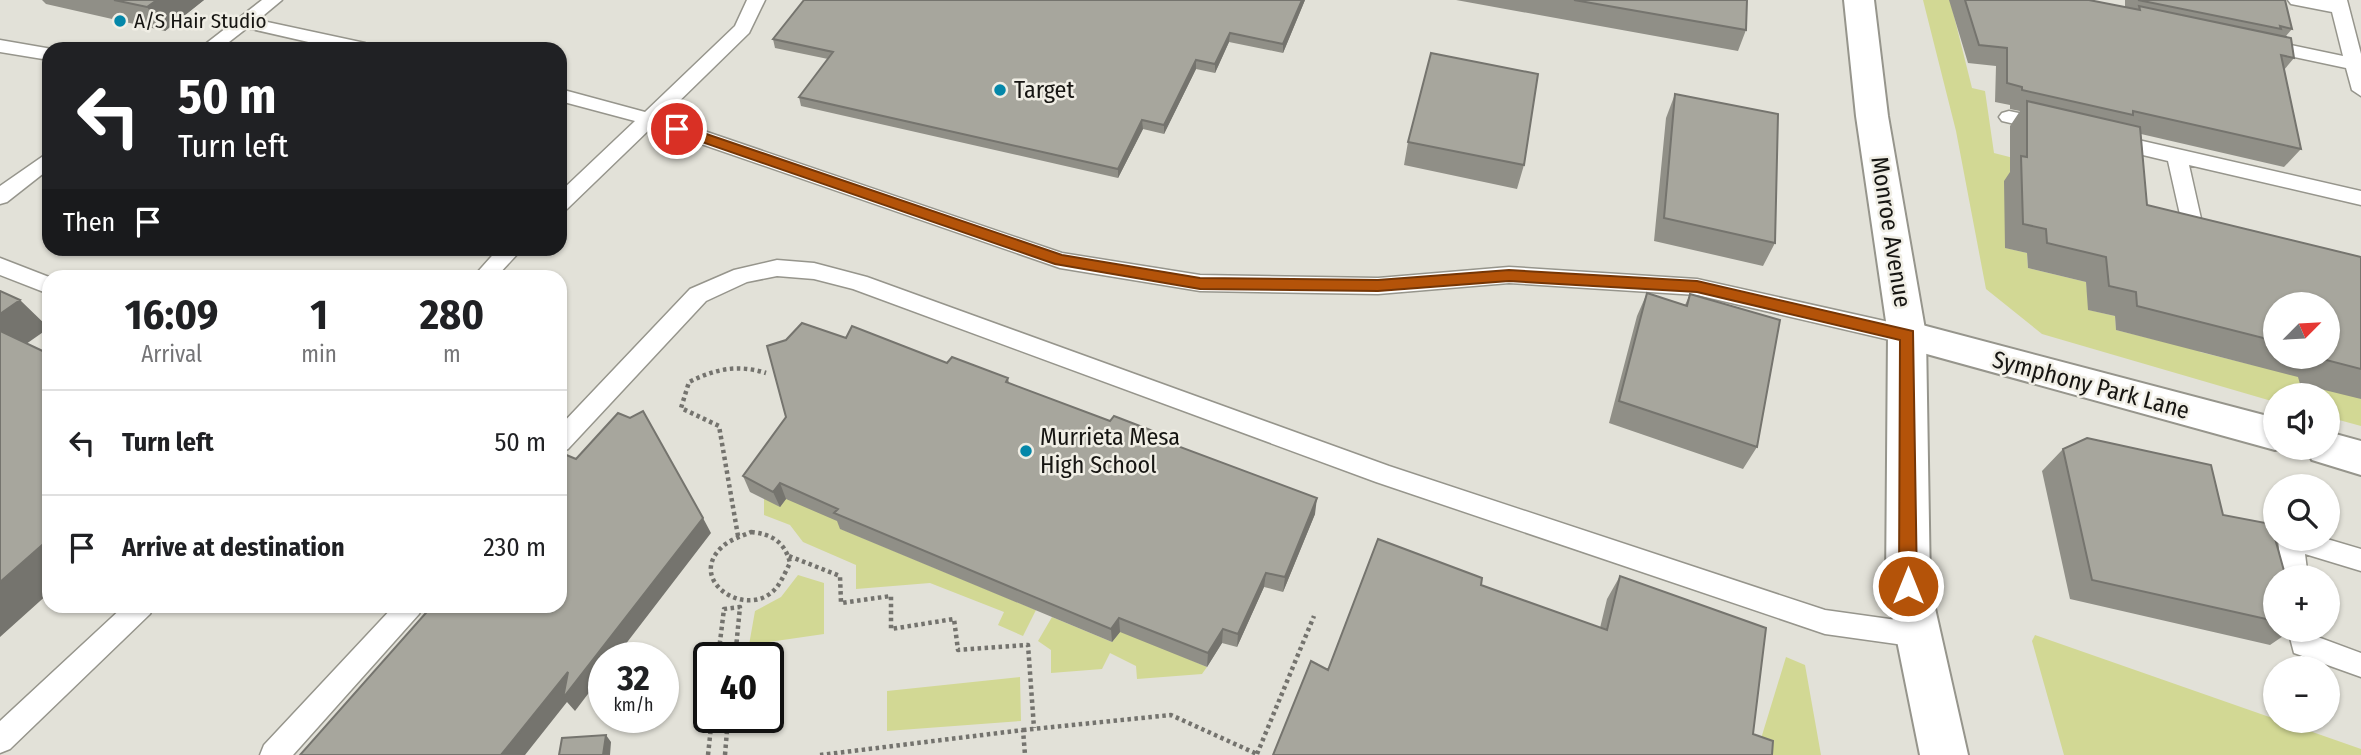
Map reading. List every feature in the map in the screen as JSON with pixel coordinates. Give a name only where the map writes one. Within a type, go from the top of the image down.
[{"type":"street","name":"Monroe Avenue","points":[[1859,0],[1872,116],[1907,335],[1908,586],[1944,755]]},
{"type":"street","name":"Symphony Park Lane","points":[[1907,335],[2263,431]]},
{"type":"street","points":[[2340,452],[2361,457]]},
{"type":"lane","points":[[217,42],[273,0]]},
{"type":"lane","points":[[567,197],[743,29],[756,0]]},
{"type":"lane","points":[[2297,0],[2339,4],[2361,90]]},
{"type":"lane","points":[[243,22],[333,42]]},
{"type":"lane","points":[[2238,40],[2356,64]]},
{"type":"lane","points":[[0,46],[42,53]]},
{"type":"lane","points":[[567,98],[649,119],[1060,260],[1200,283],[1378,286],[1509,275],[1697,287],[1907,335]]},
{"type":"lane","points":[[2009,117],[2060,129]]},
{"type":"lane","points":[[2086,135],[2361,198]]},
{"type":"lane","points":[[2177,156],[2193,228],[2232,237]]},
{"type":"lane","points":[[0,197],[42,164]]},
{"type":"lane","points":[[490,270],[505,256]]},
{"type":"lane","points":[[0,266],[42,283]]},
{"type":"lane","points":[[567,435],[698,295],[719,284],[769,267],[793,266],[859,283],[1385,475],[1825,622],[1919,635]]},
{"type":"lane","points":[[2331,551],[2361,560]]},
{"type":"lane","points":[[0,740],[134,613]]},
{"type":"lane","points":[[274,755],[404,613]]},
{"type":"lane","points":[[2303,642],[2361,665]]},
{"type":"path","points":[[738,536],[719,426],[681,408],[689,382],[704,374],[730,367],[755,368],[766,373]]},
{"type":"path","points":[[751,533],[776,537],[785,544],[789,556],[787,573],[770,592],[758,598],[734,600],[722,596],[710,577],[716,554],[738,536],[751,533]]},
{"type":"path","points":[[789,556],[840,576],[841,603],[891,596],[891,629],[954,620],[958,650],[1028,645],[1034,728]]},
{"type":"path","points":[[733,607],[734,600]]},
{"type":"path","points":[[720,642],[724,609],[740,607],[737,642]]},
{"type":"path","points":[[820,755],[1034,728],[1171,715],[1257,754],[1314,616]]},
{"type":"path","points":[[1023,730],[1025,755]]},
{"type":"path","points":[[708,755],[710,733]]},
{"type":"path","points":[[725,755],[727,733]]},
{"type":"green space","points":[[1923,0],[1950,0],[1972,88],[1985,91],[1994,153],[2029,162],[2006,248],[2027,253],[2028,268],[2086,282],[2089,310],[2115,316],[2116,330],[2173,344],[2197,333],[2200,352],[2253,365],[2263,361],[2263,369],[2300,369],[2328,383],[2263,383],[2263,398],[2042,334],[1986,289],[1956,131]]},
{"type":"green space","points":[[2340,389],[2361,399],[2361,426],[2340,420]]},
{"type":"green space","points":[[764,499],[786,499],[850,515],[841,529],[1036,610],[1023,636],[998,625],[1004,612],[930,583],[856,589],[856,565],[803,542],[790,525],[764,515]]},
{"type":"green space","points":[[798,575],[824,583],[824,634],[769,642],[750,642],[755,611],[781,597]]},
{"type":"green space","points":[[1052,617],[1112,642],[1121,630],[1207,667],[1202,674],[1137,679],[1136,666],[1110,653],[1102,669],[1051,673],[1051,650],[1038,641]]},
{"type":"green space","points":[[2035,635],[2263,715],[2263,733],[2315,733],[2361,749],[2361,755],[2064,755],[2032,641]]},
{"type":"green space","points":[[1786,657],[1805,665],[1821,755],[1756,755]]},
{"type":"green space","points":[[1020,677],[1021,721],[887,731],[887,691]]},
{"type":"building","points":[[114,0],[157,0],[147,7]]},
{"type":"building","name":"Target","points":[[804,0],[1302,0],[1283,44],[1230,33],[1215,64],[1196,60],[1164,125],[1142,120],[1118,169],[799,97],[833,52],[773,39]]},
{"type":"building","points":[[1574,0],[1747,0],[1746,30]]},
{"type":"building","points":[[1965,0],[2089,0],[2140,10],[2139,6],[2291,38],[2294,58],[2281,55],[2301,149],[2133,111],[2133,115],[2022,90],[2022,87],[2007,83],[2007,48],[1979,45]]},
{"type":"building","points":[[2138,0],[2285,0],[2292,29],[2280,26],[2281,29]]},
{"type":"building","points":[[1431,53],[1538,74],[1524,165],[1408,142]]},
{"type":"building","points":[[1675,94],[1778,114],[1775,243],[1664,218]]},
{"type":"building","points":[[2027,101],[2140,127],[2147,205],[2361,257],[2361,369],[2340,364],[2340,292],[2263,292],[2263,338],[2137,306],[2136,292],[2109,286],[2106,257],[2047,243],[2046,229],[2023,224],[2021,156],[2027,157]]},
{"type":"building","points":[[0,291],[20,300],[0,314]]},
{"type":"building","points":[[1647,293],[1687,306],[1690,294],[1780,320],[1757,447],[1619,401]]},
{"type":"building","points":[[802,323],[846,338],[852,326],[947,363],[952,357],[1008,378],[1006,382],[1110,421],[1114,416],[1174,439],[1172,444],[1317,498],[1285,577],[1266,573],[1238,634],[1223,629],[1208,653],[1119,618],[1111,629],[834,513],[838,509],[780,483],[773,492],[743,476],[786,417],[767,346],[786,340]]},
{"type":"building","points":[[0,331],[42,351],[42,545],[0,582]]},
{"type":"building","points":[[643,411],[703,518],[607,642],[588,642],[588,666],[563,698],[568,672],[501,755],[300,755],[426,613],[567,613],[567,455],[576,459],[618,413],[630,418]]},
{"type":"building","points":[[2087,438],[2211,465],[2223,515],[2263,522],[2263,551],[2278,551],[2282,565],[2263,565],[2263,618],[2092,580],[2063,449]]},
{"type":"building","points":[[1378,539],[1482,578],[1481,585],[1607,630],[1620,576],[1766,628],[1753,734],[1773,741],[1772,755],[1273,755],[1311,661],[1328,670]]},
{"type":"building","points":[[606,735],[603,755],[559,755],[562,738]]},
{"type":"place","name":"A/S Hair Studio","points":[[120,21]]},
{"type":"place","name":"Target","points":[[1000,90]]},
{"type":"place","name":"Murrieta Mesa High School","points":[[1026,451]]},
{"type":"route","points":[[677,129],[1060,260],[1107,268],[1200,283],[1378,286],[1509,275],[1697,287],[1907,335],[1908,586]]}]
